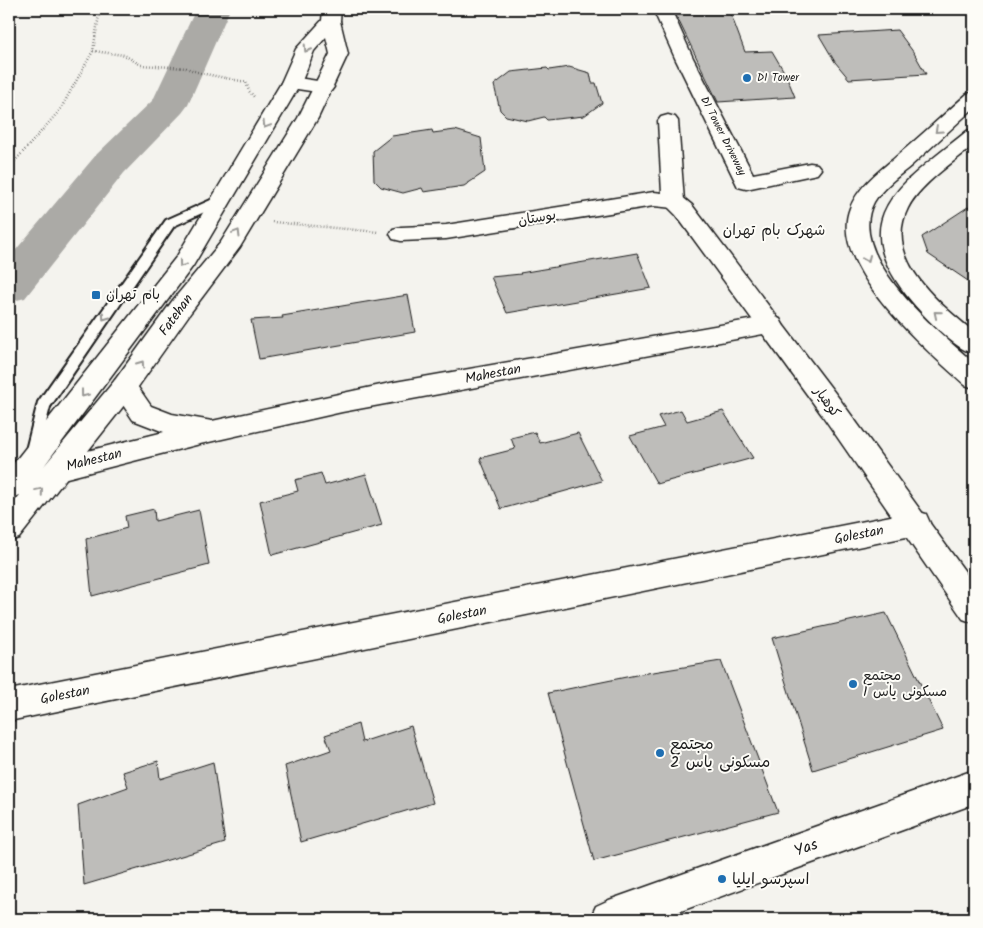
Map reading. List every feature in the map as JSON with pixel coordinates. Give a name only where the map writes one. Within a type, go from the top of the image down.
[{"type":"street","name":"D1 Tower Driveway","points":[[662,9],[684,58],[746,182],[810,169]]},
{"type":"street","name":"Fatehan","points":[[9,488],[29,465],[185,261],[291,83],[305,49],[331,15]]},
{"type":"street","name":"Fatehan","points":[[9,529],[124,388],[182,306],[229,247],[308,118],[340,54],[331,15]]},
{"type":"street","points":[[291,83],[324,87]]},
{"type":"street","points":[[974,98],[879,184],[865,201],[860,210],[858,221],[860,244],[869,266],[884,289],[901,311],[974,378]]},
{"type":"street","points":[[668,121],[673,201]]},
{"type":"street","points":[[974,135],[907,193],[890,222],[890,242],[898,264],[912,287],[931,308],[974,345]]},
{"type":"street","name":"بوستان","points":[[401,234],[446,232],[654,200],[673,201]]},
{"type":"street","name":"کوهیار","points":[[673,201],[684,210],[770,325],[916,523],[974,608]]},
{"type":"street","name":"Mahestan","points":[[59,469],[216,430],[343,402],[528,367],[770,325]]},
{"type":"street","name":"Mahestan","points":[[124,388],[142,413],[170,424],[216,430]]},
{"type":"street","name":"Golestan","points":[[9,706],[916,523]]},
{"type":"street","name":"Yas","points":[[609,919],[974,787]]},
{"type":"lane","points":[[29,465],[43,406],[170,223],[222,199]]},
{"type":"path","points":[[9,168],[60,110],[93,51],[100,9]]},
{"type":"path","points":[[93,51],[124,55],[141,65],[186,68],[200,73],[246,82],[249,91],[271,116]]},
{"type":"path","points":[[246,219],[401,234]]},
{"type":"building","points":[[673,9],[729,9],[745,52],[772,51],[786,75],[795,97],[718,102]]},
{"type":"building","points":[[897,30],[914,53],[926,74],[849,79],[835,62],[819,35]]},
{"type":"building","points":[[569,67],[590,73],[592,83],[596,83],[602,103],[584,116],[547,120],[544,117],[528,121],[506,116],[500,110],[494,85],[511,72]]},
{"type":"building","points":[[432,130],[433,133],[455,130],[481,138],[485,172],[464,186],[424,192],[422,188],[403,193],[381,187],[374,180],[373,151],[392,136]]},
{"type":"building","points":[[974,203],[974,285],[928,254],[922,237]]},
{"type":"building","points":[[637,253],[651,288],[507,313],[491,277],[521,274]]},
{"type":"building","points":[[408,295],[415,332],[259,359],[251,320],[283,318],[282,316]]},
{"type":"building","points":[[681,410],[687,421],[723,411],[753,458],[657,484],[630,436],[664,427],[658,416]]},
{"type":"building","points":[[535,432],[540,443],[578,433],[602,481],[501,509],[480,458],[515,449],[511,438]]},
{"type":"building","points":[[321,473],[325,485],[366,474],[382,525],[272,555],[260,501],[298,491],[295,480]]},
{"type":"building","points":[[154,509],[155,521],[199,510],[209,565],[92,596],[86,539],[127,528],[125,516]]},
{"type":"building","name":"مجتمع مسکونی یاس 1","points":[[886,613],[943,730],[813,770],[772,638]]},
{"type":"building","name":"مجتمع مسکونی یاس 2","points":[[721,661],[778,812],[594,861],[548,693],[641,674]]},
{"type":"building","points":[[358,724],[362,742],[411,726],[433,803],[301,842],[285,766],[331,750],[325,735]]},
{"type":"building","points":[[158,761],[160,779],[213,762],[225,843],[84,885],[78,805],[128,787],[123,772]]},
{"type":"waterway","points":[[9,287],[110,164],[169,105],[213,9]]},
{"type":"place","name":"D1 Tower","points":[[747,78]]},
{"type":"place","name":"بام تهران","points":[[96,295]]},
{"type":"place","name":"مجتمع مسکونی یاس 1","points":[[853,684]]},
{"type":"place","name":"مجتمع مسکونی یاس 2","points":[[660,753]]},
{"type":"place","name":"اسپرسو ایلیا","points":[[722,879]]},
{"type":"district","name":"شهرک بام تهران","points":[[774,231]]}]
